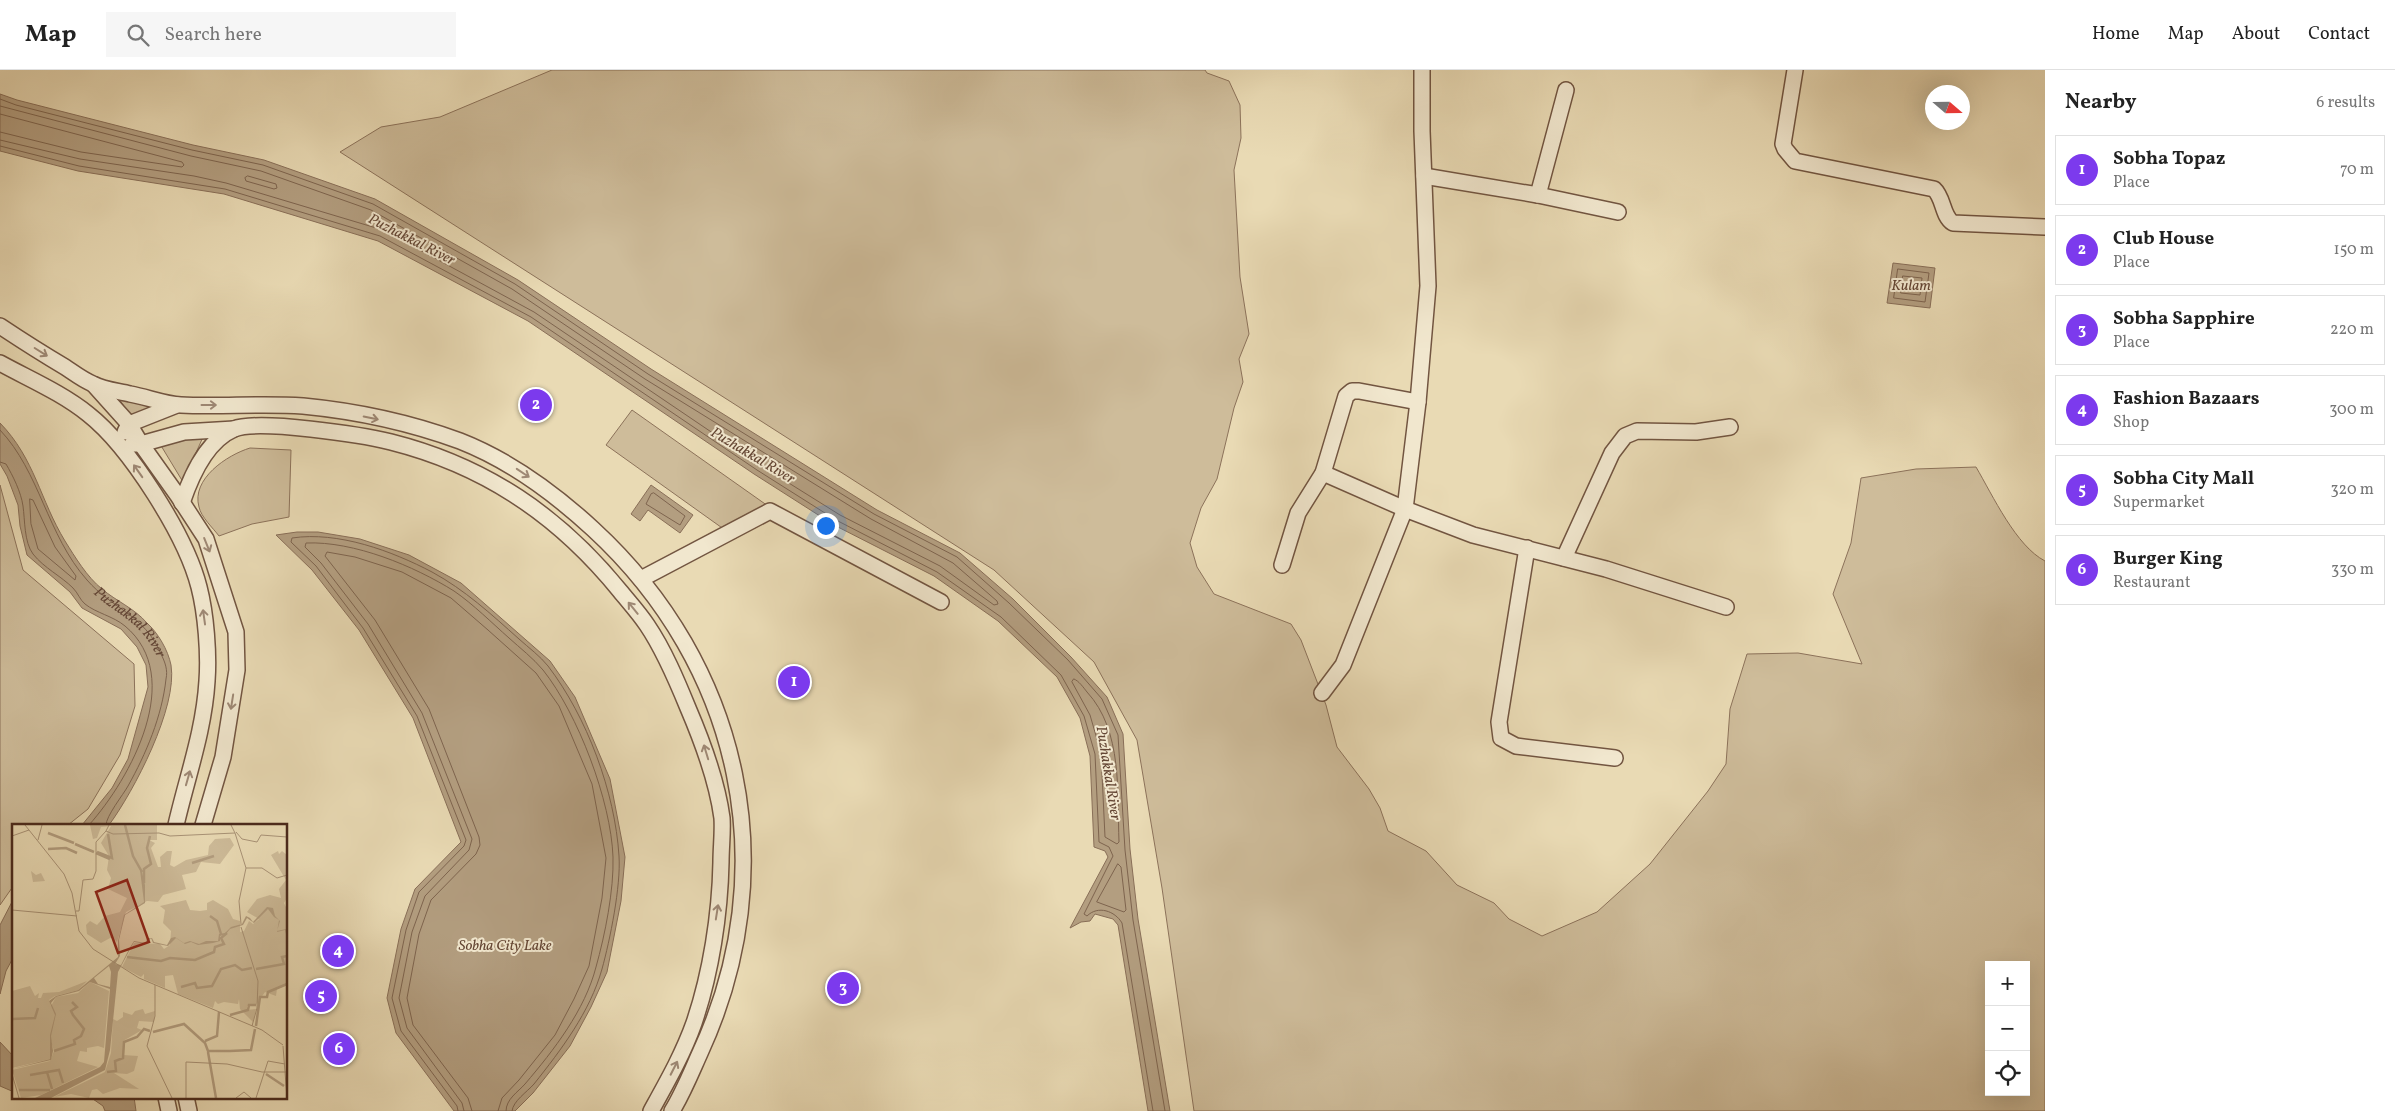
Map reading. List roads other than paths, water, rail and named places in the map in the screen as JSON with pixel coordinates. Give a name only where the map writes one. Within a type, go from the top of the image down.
[{"type":"street","points":[[1322,693],[1343,665],[1405,509],[1418,402],[1428,286],[1422,131],[1422,70]]},
{"type":"street","points":[[1795,70],[1783,144],[1785,150],[1794,161],[1934,189],[1940,194],[1949,220],[1953,222],[2045,227]]},
{"type":"street","points":[[1538,195],[1566,90]]},
{"type":"street","points":[[1424,176],[1538,195],[1618,212]]},
{"type":"street","points":[[0,326],[94,386],[129,424],[140,444],[206,540],[236,632],[237,670],[223,757],[203,824]]},
{"type":"street","points":[[0,363],[89,414],[118,443],[158,500],[183,546],[200,587],[206,634],[207,680],[201,733],[176,824]]},
{"type":"street","points":[[94,386],[178,405],[303,406],[350,413],[415,428],[461,442],[518,469],[562,500],[622,556],[658,601],[690,650],[716,710],[736,777],[744,841],[742,896],[733,952],[721,1001],[680,1097],[672,1111]]},
{"type":"street","points":[[1282,565],[1298,513],[1323,473],[1346,396],[1352,391],[1359,391],[1418,402]]},
{"type":"street","points":[[118,443],[129,424],[178,405]]},
{"type":"street","points":[[1564,558],[1608,462],[1625,436],[1637,431],[1696,432],[1730,427]]},
{"type":"street","points":[[118,443],[140,444],[184,432],[286,428],[377,439],[426,451],[479,474],[517,495],[572,538],[608,576],[648,626],[681,691],[706,750],[722,818],[720,893],[711,952],[694,1022],[676,1065],[651,1111]]},
{"type":"street","points":[[182,503],[191,478],[209,448],[234,429]]},
{"type":"street","points":[[1323,473],[1405,509],[1473,535],[1564,558],[1726,607]]},
{"type":"street","points":[[640,579],[770,511],[941,602]]},
{"type":"street","points":[[1527,548],[1499,722],[1501,738],[1516,746],[1615,758]]},
{"type":"street","points":[[166,1098],[169,1111]]},
{"type":"street","points":[[186,1098],[189,1111]]},
{"type":"water","name":"Puzhakkal River","points":[[0,94],[193,145],[264,160],[375,199],[518,280],[651,369],[877,510],[960,553],[1013,599],[1071,657],[1107,697],[1123,734],[1130,849],[1138,919],[1170,1111],[1148,1111],[1118,925],[1113,919],[1095,914],[1090,921],[1081,922],[1070,928],[1108,857],[1105,851],[1094,847],[1090,756],[1080,718],[1057,677],[998,621],[934,576],[834,525],[754,474],[528,321],[378,241],[224,194],[78,171],[0,151]]},
{"type":"water","name":"Kulam","points":[[1893,263],[1935,268],[1930,308],[1887,303]]},
{"type":"water","name":"Puzhakkal River","points":[[0,423],[12,437],[29,465],[56,526],[82,567],[102,589],[136,613],[151,627],[162,642],[170,659],[171,683],[168,703],[161,725],[141,771],[110,824],[83,824],[112,788],[128,759],[148,687],[146,665],[137,647],[121,629],[82,608],[70,592],[27,555],[20,526],[18,505],[7,476],[0,464]]},
{"type":"water","points":[[651,485],[693,515],[680,533],[648,510],[640,521],[631,514]]},
{"type":"water","name":"Sobha City Lake","points":[[318,532],[360,539],[409,555],[461,583],[550,661],[575,697],[610,779],[625,857],[621,901],[607,972],[570,1046],[533,1093],[515,1111],[454,1111],[396,1033],[387,998],[401,929],[415,889],[461,842],[413,718],[359,630],[312,570],[276,535]]},
{"type":"water","points":[[12,902],[12,960],[6,971],[0,994],[0,925]]},
{"type":"water","points":[[0,1042],[12,1055],[12,1091],[0,1086]]},
{"type":"water","points":[[91,1098],[134,1098],[136,1111],[105,1111],[103,1106]]},
{"type":"place","name":"Club House","points":[[536,405]]},
{"type":"place","name":"Sobha Topaz","points":[[794,682]]},
{"type":"place","name":"Fashion Bazaars","points":[[338,951]]},
{"type":"place","name":"Sobha Sapphire","points":[[843,988]]},
{"type":"place","name":"Sobha City Mall","points":[[321,996]]},
{"type":"place","name":"Burger King","points":[[339,1049]]}]
